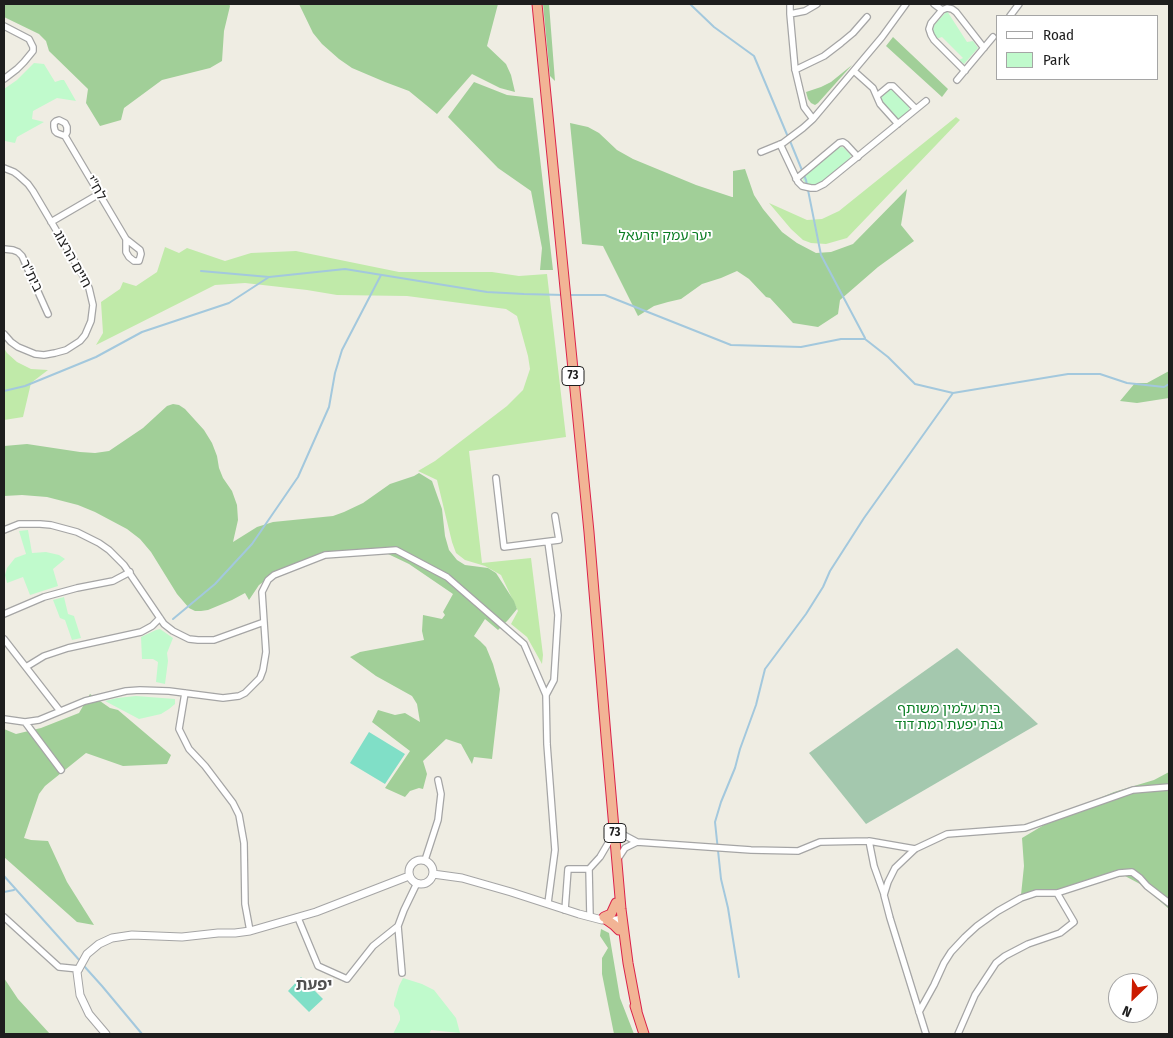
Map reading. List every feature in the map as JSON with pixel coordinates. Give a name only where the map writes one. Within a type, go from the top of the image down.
[{"type":"highway","name":"73","points":[[537,4],[589,532],[617,860],[619,930],[626,975],[644,1034]]},
{"type":"highway","name":"73","points":[[606,748],[610,840],[616,903],[636,1010]]},
{"type":"highway","points":[[616,903],[611,914],[606,918],[619,930]]},
{"type":"street","points":[[790,4],[796,70],[804,107],[812,119]]},
{"type":"street","points":[[790,14],[805,11],[817,4]]},
{"type":"street","points":[[761,152],[780,144],[794,135],[812,119],[882,37],[906,4]]},
{"type":"street","points":[[934,4],[942,10]]},
{"type":"street","points":[[1011,15],[1019,4]]},
{"type":"street","points":[[965,71],[930,35],[931,23],[942,10],[946,8],[952,9],[984,48]]},
{"type":"street","points":[[796,70],[824,56],[842,43],[868,16]]},
{"type":"street","points":[[4,26],[29,39],[32,44],[30,56],[4,79]]},
{"type":"street","points":[[958,80],[993,37]]},
{"type":"street","points":[[854,71],[873,88],[880,104],[898,124]]},
{"type":"street","points":[[877,96],[889,86],[893,86],[916,109]]},
{"type":"street","points":[[780,144],[796,179],[802,186],[816,188],[824,184],[926,101]]},
{"type":"street","name":"לח\"י","points":[[65,136],[126,239]]},
{"type":"street","points":[[796,179],[839,143],[843,142],[846,144],[858,157]]},
{"type":"street","name":"חיים הרצוג","points":[[4,168],[14,172],[23,179],[33,191],[85,279],[93,305],[89,328],[80,341],[66,350],[55,354],[44,355],[26,351],[11,342],[4,334]]},
{"type":"street","points":[[52,222],[99,194]]},
{"type":"street","name":"בית\"ר","points":[[4,249],[13,250],[22,256],[48,314]]},
{"type":"street","points":[[496,478],[504,547],[559,540],[555,516]]},
{"type":"street","points":[[4,530],[27,523],[40,524],[77,532],[99,543],[130,572],[164,624],[189,639],[205,641],[220,638],[264,622]]},
{"type":"street","points":[[546,695],[554,680],[558,615],[548,542]]},
{"type":"street","points":[[4,719],[25,722],[40,720],[85,701],[126,691],[155,690],[232,698],[245,692],[253,685],[260,678],[264,670],[266,652],[262,592],[268,580],[274,575],[325,555],[396,550],[447,577],[524,644],[546,695],[547,744],[554,850],[548,904]]},
{"type":"street","points":[[4,614],[44,598],[113,580],[130,572]]},
{"type":"street","points":[[26,667],[44,656],[68,648],[141,632],[152,626],[160,618]]},
{"type":"street","points":[[4,639],[60,710]]},
{"type":"street","points":[[185,693],[179,729],[189,749],[234,803],[239,815],[244,843],[246,904],[250,931]]},
{"type":"street","points":[[25,722],[61,770]]},
{"type":"street","points":[[425,860],[438,820],[441,794],[438,780]]},
{"type":"street","points":[[884,895],[895,868],[915,849],[947,834],[1025,828],[1133,790],[1169,787]]},
{"type":"street","points":[[614,826],[622,834],[637,842],[751,850],[798,851],[820,842],[869,840],[915,849]]},
{"type":"street","points":[[590,916],[589,869],[600,857],[610,840]]},
{"type":"street","points":[[869,840],[874,866],[926,1034]]},
{"type":"street","points":[[617,860],[625,848],[637,842]]},
{"type":"street","points":[[417,860],[425,860],[431,864],[434,871],[433,874],[432,878],[425,884],[417,883],[409,876],[409,868],[417,860]]},
{"type":"street","points":[[565,910],[568,870],[589,869]]},
{"type":"street","points":[[919,1012],[951,952],[978,926],[998,911],[1021,898],[1036,893],[1056,893],[1119,873],[1132,872],[1169,903]]},
{"type":"street","points":[[433,874],[462,878],[590,916],[619,918]]},
{"type":"street","points":[[106,1034],[89,1014],[80,994],[76,972],[87,954],[99,944],[112,938],[132,935],[182,937],[250,931],[316,912],[409,876]]},
{"type":"street","points":[[402,972],[398,926],[417,883]]},
{"type":"street","points":[[958,1034],[975,995],[996,963],[1028,944],[1060,933],[1074,922],[1056,893]]},
{"type":"street","points":[[4,917],[59,967],[79,968]]},
{"type":"street","points":[[298,918],[318,966],[347,979],[373,946],[398,926]]},
{"type":"green space","points":[[4,4],[229,4],[230,6],[224,31],[222,61],[210,68],[162,80],[124,108],[121,120],[100,126],[86,103],[88,89],[49,51],[46,41],[39,34],[4,17]]},
{"type":"green space","points":[[299,4],[498,4],[487,46],[506,64],[515,92],[500,88],[472,74],[437,114],[409,91],[352,68],[339,59],[313,33]]},
{"type":"green space","points":[[543,4],[549,4],[555,81],[550,76]]},
{"type":"green space","points":[[947,11],[967,42],[973,41],[978,48],[964,64],[959,60],[963,58],[942,37],[936,39],[933,33],[935,24]]},
{"type":"green space","points":[[893,37],[948,89],[942,97],[886,46]]},
{"type":"green space","points":[[34,63],[44,64],[55,82],[64,80],[76,101],[57,98],[33,111],[32,119],[44,122],[17,137],[15,143],[4,142],[4,89],[17,80]]},
{"type":"green space","points":[[852,65],[818,103],[815,105],[811,103],[806,92],[831,82]]},
{"type":"green space","points":[[474,82],[507,95],[533,98],[553,270],[540,270],[542,248],[531,191],[498,168],[448,117]]},
{"type":"green space","points":[[891,89],[909,107],[909,112],[898,120],[882,104],[882,96]]},
{"type":"green space","points":[[956,117],[960,120],[847,238],[826,244],[811,243],[803,240],[769,203],[807,220],[822,219],[839,211]]},
{"type":"green space","name":"יער עמק יזרעאל","points":[[570,123],[588,127],[599,133],[617,150],[633,159],[696,185],[732,197],[733,171],[745,169],[754,195],[782,232],[816,253],[831,252],[853,244],[907,189],[901,225],[914,241],[878,267],[840,300],[838,314],[818,327],[793,323],[770,298],[766,297],[749,279],[737,271],[702,284],[681,299],[654,306],[638,316],[603,246],[582,244]]},
{"type":"green space","points":[[842,147],[851,155],[849,160],[820,183],[811,185],[805,183],[803,177],[837,148]]},
{"type":"green space","points":[[165,247],[179,253],[187,248],[225,261],[251,253],[296,251],[399,272],[492,272],[519,276],[547,274],[566,437],[469,451],[482,563],[531,558],[543,655],[542,664],[527,637],[511,624],[518,611],[501,575],[485,566],[465,560],[456,553],[437,480],[418,471],[435,461],[507,406],[523,390],[530,369],[517,316],[506,309],[407,296],[337,295],[245,283],[215,285],[96,345],[103,333],[101,302],[120,289],[123,282],[136,286],[157,272]]},
{"type":"green space","points":[[4,348],[17,362],[31,369],[48,370],[31,383],[23,417],[4,420]]},
{"type":"green space","points":[[1169,371],[1169,398],[1137,403],[1120,401],[1135,383],[1147,383]]},
{"type":"green space","points":[[173,404],[185,409],[204,430],[212,443],[223,478],[232,491],[237,505],[238,520],[233,542],[257,527],[273,522],[333,516],[344,512],[363,503],[390,484],[419,473],[432,481],[442,509],[445,536],[449,550],[457,560],[465,565],[488,568],[496,573],[517,609],[498,630],[485,619],[474,636],[486,647],[500,689],[492,759],[474,757],[472,764],[461,744],[446,739],[423,761],[427,774],[423,789],[419,788],[410,791],[405,797],[385,788],[410,751],[372,722],[378,710],[395,715],[405,713],[420,722],[417,704],[412,696],[376,676],[350,657],[360,652],[424,640],[422,631],[423,615],[442,619],[445,615],[443,612],[453,594],[409,564],[386,553],[327,557],[266,580],[259,585],[249,600],[245,593],[208,610],[195,611],[189,608],[177,594],[151,552],[140,539],[127,529],[78,505],[47,497],[4,496],[4,446],[27,444],[80,452],[95,453],[109,451],[143,428],[167,406]]},
{"type":"green space","points":[[28,530],[32,553],[46,552],[59,555],[65,559],[53,569],[58,586],[30,595],[23,577],[7,583],[5,575],[7,568],[15,558],[26,554],[19,531]]},
{"type":"green space","points":[[64,597],[68,614],[74,616],[81,638],[72,640],[65,620],[60,618],[53,600]]},
{"type":"green space","points":[[160,629],[173,638],[167,653],[168,661],[165,684],[156,682],[158,662],[153,659],[142,659],[141,637]]},
{"type":"green space","name":"בית עלמין משותף גבת יפעת רמת דוד","points":[[957,648],[1038,724],[866,824],[809,753]]},
{"type":"green space","points":[[90,694],[110,708],[118,710],[171,755],[167,764],[123,766],[86,753],[45,786],[39,794],[24,838],[48,841],[67,882],[94,925],[77,922],[4,857],[4,729],[16,734],[41,728],[79,713]]},
{"type":"green space","points":[[136,696],[175,699],[175,704],[161,714],[139,719],[105,701]]},
{"type":"green space","points":[[369,732],[405,754],[385,784],[350,763]]},
{"type":"green space","points":[[1169,772],[1169,909],[1140,884],[1125,876],[1098,879],[1044,894],[1021,895],[1024,866],[1022,838],[1064,813],[1114,792],[1154,780]]},
{"type":"green space","points":[[601,929],[609,933],[620,998],[634,1034],[614,1034],[602,974],[602,958],[608,948],[600,936]]},
{"type":"green space","points":[[301,977],[323,999],[309,1012],[288,991]]},
{"type":"green space","points":[[4,978],[18,999],[50,1034],[4,1034]]},
{"type":"green space","points":[[403,978],[434,990],[456,1018],[460,1033],[431,1030],[429,1034],[393,1034],[400,1020],[394,1003]]},
{"type":"waterway","points":[[690,4],[714,27],[754,56],[788,137]]},
{"type":"waterway","points":[[790,141],[807,185]]},
{"type":"waterway","points":[[808,190],[821,255],[865,338]]},
{"type":"waterway","points":[[201,271],[269,277],[345,269],[487,292],[564,295]]},
{"type":"waterway","points":[[173,619],[215,584],[252,544],[298,477],[329,407],[335,373],[342,350],[381,275]]},
{"type":"waterway","points":[[4,391],[25,386],[96,357],[142,332],[229,303],[269,277]]},
{"type":"waterway","points":[[568,295],[605,295],[731,345],[801,347],[841,339],[865,339],[888,357],[915,384],[953,393],[1068,374],[1100,374],[1127,383],[1164,387],[1169,384]]},
{"type":"waterway","points":[[739,977],[728,908],[721,879],[715,822],[756,705],[765,669],[806,614],[823,587],[830,571],[864,518],[953,393]]},
{"type":"waterway","points":[[4,876],[81,962]]},
{"type":"waterway","points":[[4,892],[14,890]]},
{"type":"waterway","points":[[84,966],[142,1034]]},
{"type":"district","name":"יפעת","points":[[314,986]]}]
